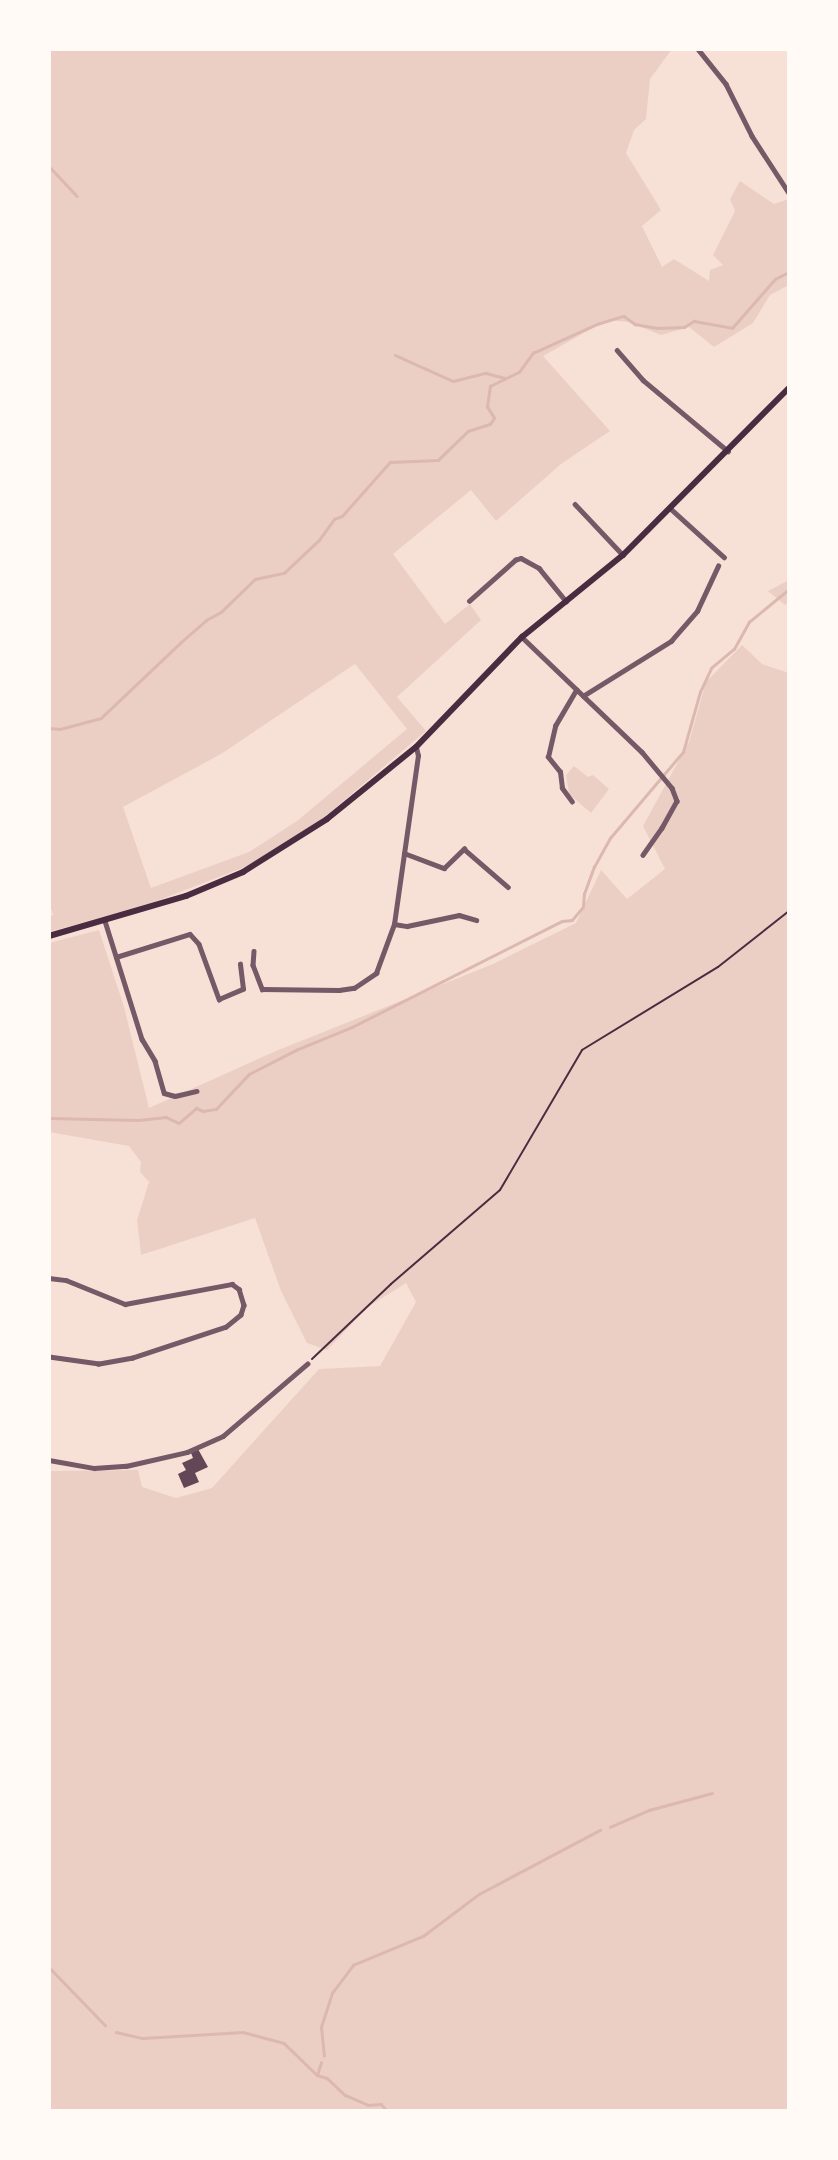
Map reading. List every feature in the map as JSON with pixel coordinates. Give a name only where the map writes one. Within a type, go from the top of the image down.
[{"type":"main road","points":[[49,936],[186,896],[243,872],[327,819],[416,747],[522,636],[623,555],[729,452],[789,388]]},
{"type":"street","points":[[698,49],[726,84],[752,136],[789,193]]},
{"type":"street","points":[[617,350],[643,380],[729,452]]},
{"type":"street","points":[[575,504],[623,555]]},
{"type":"street","points":[[670,507],[724,557]]},
{"type":"street","points":[[468,601],[515,559],[522,558],[539,568],[567,602]]},
{"type":"street","points":[[583,696],[671,641],[697,611],[718,566]]},
{"type":"street","points":[[522,636],[661,771],[672,788],[677,801],[643,855]]},
{"type":"street","points":[[572,802],[562,788],[560,772],[548,757],[555,726],[576,690]]},
{"type":"street","points":[[254,951],[253,965],[262,989],[316,991],[354,988],[376,973],[394,925],[418,756],[416,747]]},
{"type":"street","points":[[404,853],[444,869],[464,849],[508,887]]},
{"type":"street","points":[[394,925],[407,926],[458,915],[476,920]]},
{"type":"street","points":[[105,921],[142,1039],[155,1061],[164,1093],[175,1096],[195,1091]]},
{"type":"street","points":[[116,957],[190,934],[199,944],[219,999],[243,989],[240,964]]},
{"type":"street","points":[[49,1278],[66,1280],[124,1304],[233,1284],[239,1289],[244,1305],[241,1315],[226,1327],[132,1358],[99,1364],[49,1357]]},
{"type":"street","points":[[49,1460],[94,1468],[126,1466],[187,1452],[223,1436],[307,1364]]},
{"type":"path","points":[[307,1364],[391,1284],[500,1190],[582,1050],[718,967],[789,911]]},
{"type":"shaded area","points":[[49,49],[672,49],[650,79],[646,119],[634,130],[626,153],[661,210],[642,226],[662,267],[674,259],[709,281],[710,270],[723,265],[713,255],[735,211],[730,199],[740,181],[774,204],[789,199],[789,285],[770,295],[753,323],[714,347],[689,327],[661,335],[628,322],[607,320],[543,356],[610,431],[561,464],[496,521],[471,490],[393,554],[445,624],[470,604],[481,620],[397,697],[426,731],[322,819],[250,865],[154,902],[49,932],[49,916],[53,915],[49,901]],"holes":[[[355,664],[407,729],[297,821],[249,852],[151,888],[123,807],[221,754]]]},
{"type":"shaded area","points":[[789,580],[789,601],[785,605],[768,591]]},
{"type":"shaded area","points":[[742,645],[762,664],[789,673],[789,2111],[49,2111],[51,1471],[138,1470],[142,1487],[176,1498],[212,1488],[319,1369],[380,1366],[416,1302],[406,1283],[368,1307],[327,1350],[307,1343],[281,1291],[255,1218],[141,1255],[137,1220],[149,1182],[140,1172],[141,1162],[129,1146],[49,1132],[49,943],[99,930],[124,1007],[149,1108],[276,1051],[493,964],[576,923],[601,870],[627,899],[665,869],[643,826],[689,742],[706,682]]},
{"type":"shaded area","points":[[574,766],[588,777],[593,775],[609,789],[591,813],[569,794],[566,775]]},
{"type":"building","points":[[198,1449],[208,1467],[195,1473],[199,1482],[184,1488],[178,1474],[186,1470],[182,1463],[193,1458],[191,1453]]},
{"type":"waterway","points":[[49,166],[77,196]]},
{"type":"waterway","points":[[49,728],[60,729],[101,718],[180,643],[206,620],[221,612],[255,579],[284,573],[319,540],[334,519],[342,516],[390,462],[438,460],[468,431],[490,424],[494,418],[487,407],[490,386],[519,372],[533,353],[597,324],[624,316],[635,324],[657,328],[684,327],[694,321],[732,328],[775,279],[789,272]]},
{"type":"waterway","points":[[395,355],[453,381],[486,373],[505,378]]},
{"type":"waterway","points":[[49,1118],[138,1120],[166,1117],[179,1123],[196,1108],[203,1111],[216,1109],[249,1074],[296,1050],[352,1027],[562,921],[572,920],[583,907],[584,894],[594,867],[610,838],[683,752],[700,692],[711,668],[734,649],[749,622],[789,589]]},
{"type":"waterway","points":[[610,1827],[649,1810],[712,1793]]},
{"type":"waterway","points":[[324,2056],[321,2027],[332,1993],[353,1965],[423,1936],[479,1894],[600,1830]]},
{"type":"waterway","points":[[49,1967],[105,2025]]},
{"type":"waterway","points":[[116,2032],[143,2038],[243,2032],[284,2043],[317,2075],[327,2078],[345,2095],[368,2105],[381,2104],[387,2111]]},
{"type":"waterway","points":[[317,2075],[321,2063]]}]
